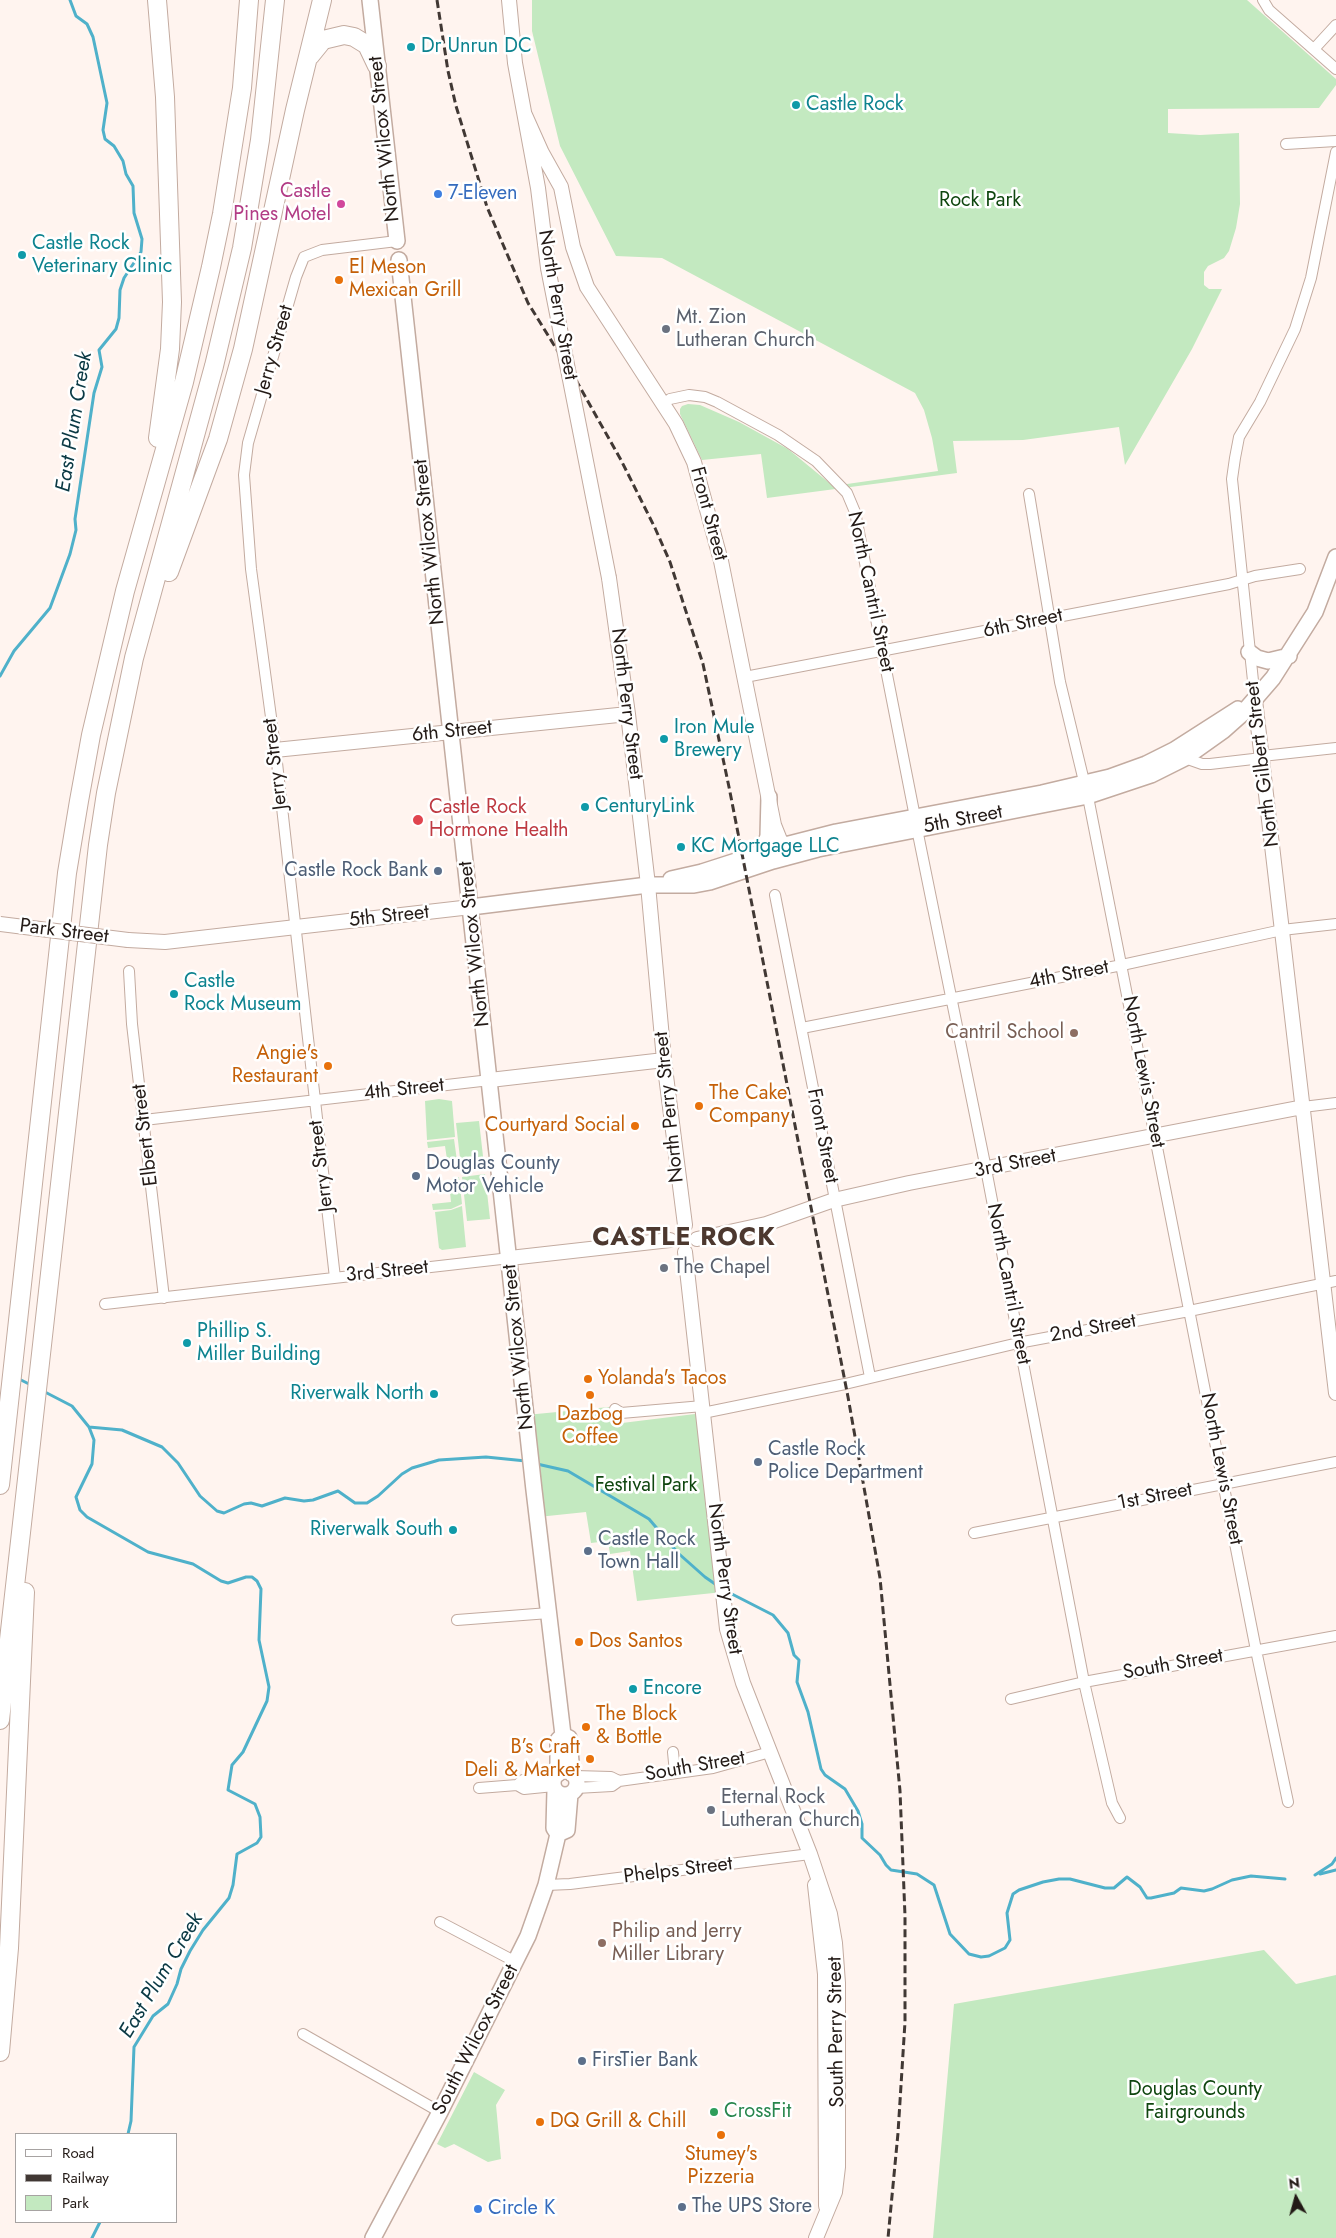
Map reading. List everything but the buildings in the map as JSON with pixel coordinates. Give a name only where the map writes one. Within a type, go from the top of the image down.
[{"type":"highway","points":[[137,549],[161,418],[172,325],[170,210],[157,0]]},
{"type":"highway","points":[[0,1485],[68,873],[77,810],[91,735],[137,549],[184,382],[222,214],[242,88],[249,0]]},
{"type":"highway","points":[[0,1720],[98,845],[113,752],[134,658],[214,366],[242,248],[262,123],[275,0]]},
{"type":"highway","points":[[134,658],[172,565],[223,421],[243,349],[306,63],[322,0]]},
{"type":"highway","points":[[306,63],[316,46],[323,40],[344,35],[354,37],[367,45],[377,66]]},
{"type":"highway","points":[[0,2052],[10,1948],[25,1617],[29,1469]]},
{"type":"main road","name":"North Wilcox Street","points":[[370,2],[397,241]]},
{"type":"main road","name":"North Wilcox Street","points":[[399,260],[534,1490],[563,1735],[569,1738],[564,1782]]},
{"type":"main road","name":"5th Street","points":[[471,907],[648,885],[702,872],[785,846],[821,842],[1086,790],[1131,783],[1185,758],[1223,731],[1255,700],[1289,656],[1316,612],[1335,560]]},
{"type":"main road","points":[[1249,652],[1257,658],[1268,661],[1289,656]]},
{"type":"main road","name":"5th Street","points":[[1086,790],[1165,755],[1255,700]]},
{"type":"main road","points":[[757,854],[765,846],[768,836],[769,797]]},
{"type":"main road","name":"5th Street","points":[[648,885],[694,885],[710,882],[773,861],[821,842]]},
{"type":"main road","name":"South Wilcox Street","points":[[373,2238],[440,2112],[516,1962],[536,1916],[546,1885],[558,1834],[567,1830],[564,1782]]},
{"type":"street","name":"Front Street","points":[[508,0],[512,49],[538,188],[558,203],[569,231]]},
{"type":"street","points":[[1264,0],[1269,10],[1336,69]]},
{"type":"street","points":[[1314,49],[1336,25]]},
{"type":"street","name":"Front Street","points":[[525,115],[542,153],[561,187],[577,262],[594,300],[663,404],[688,448],[702,486],[722,561],[774,825],[785,846]]},
{"type":"street","points":[[1286,144],[1336,141]]},
{"type":"street","name":"North Gilbert Street","points":[[1336,152],[1311,278],[1295,329],[1260,402],[1239,437],[1232,479],[1249,652],[1302,1107],[1330,1281],[1336,1393]]},
{"type":"street","name":"North Perry Street","points":[[538,188],[548,268],[608,578],[628,714],[648,885],[664,1060],[684,1225]]},
{"type":"street","name":"Jerry Street","points":[[335,1278],[275,750],[251,569],[244,504],[244,475],[248,443],[296,277],[304,258],[322,250],[397,241]]},
{"type":"street","name":"North Wilcox Street","points":[[397,241],[399,260]]},
{"type":"street","name":"North Cantril Street","points":[[663,404],[670,399],[698,395],[717,402],[778,435],[816,461],[839,482],[847,493],[855,512],[986,1169],[1018,1343],[1054,1516],[1084,1682],[1112,1803],[1120,1818]]},
{"type":"street","name":"North Lewis Street","points":[[1029,494],[1060,682],[1086,790],[1122,965],[1256,1650],[1288,1802]]},
{"type":"street","name":"6th Street","points":[[745,677],[1229,584],[1255,576],[1300,569]]},
{"type":"street","name":"6th Street","points":[[275,750],[628,714]]},
{"type":"street","points":[[1185,758],[1202,764],[1210,764],[1336,748]]},
{"type":"street","points":[[774,825],[780,833],[795,838],[821,842]]},
{"type":"street","name":"Front Street","points":[[775,895],[870,1377]]},
{"type":"street","name":"5th Street","points":[[128,940],[165,942],[471,907]]},
{"type":"street","name":"Park Street","points":[[0,924],[128,940]]},
{"type":"street","name":"4th Street","points":[[802,1028],[1122,965],[1282,930],[1336,924]]},
{"type":"street","name":"Elbert Street","points":[[129,972],[132,1024],[164,1298]]},
{"type":"street","name":"4th Street","points":[[144,1120],[664,1060]]},
{"type":"street","name":"3rd Street","points":[[697,1239],[766,1224],[834,1200],[1302,1107],[1336,1103]]},
{"type":"street","points":[[684,1225],[694,1230],[697,1239],[693,1248],[685,1252],[673,1248],[670,1240],[674,1229],[684,1225]]},
{"type":"street","name":"3rd Street","points":[[105,1304],[670,1240]]},
{"type":"street","name":"North Perry Street","points":[[685,1252],[727,1629],[735,1663],[770,1752]]},
{"type":"street","name":"2nd Street","points":[[615,1409],[621,1413],[703,1409],[845,1384],[1018,1343],[1190,1311],[1330,1281]]},
{"type":"street","name":"1st Street","points":[[974,1533],[1336,1462]]},
{"type":"street","points":[[457,1620],[549,1613]]},
{"type":"street","name":"South Street","points":[[1011,1699],[1084,1682],[1336,1636]]},
{"type":"street","points":[[673,1752],[675,1773]]},
{"type":"street","name":"South Street","points":[[478,1788],[517,1785],[523,1780],[612,1786],[619,1781],[730,1764],[770,1752]]},
{"type":"street","name":"South Perry Street","points":[[770,1752],[810,1854],[825,1974],[826,2211],[816,2238]]},
{"type":"street","name":"Phelps Street","points":[[546,1885],[570,1884],[810,1854]]},
{"type":"street","points":[[440,1922],[516,1962]]},
{"type":"street","points":[[303,2034],[440,2112]]},
{"type":"green space","name":"Rock Park","points":[[532,0],[1247,0],[1336,79],[1336,85],[1319,108],[1168,109],[1168,133],[1200,135],[1239,133],[1240,204],[1236,228],[1229,251],[1224,258],[1208,266],[1204,272],[1204,285],[1209,289],[1222,289],[1192,349],[1125,465],[1119,427],[1023,440],[953,441],[957,473],[767,498],[761,454],[702,460],[680,414],[682,406],[688,404],[700,405],[739,422],[788,449],[833,486],[938,471],[932,438],[924,410],[915,393],[662,258],[616,256],[560,146],[532,31]]},
{"type":"green space","points":[[439,1099],[452,1101],[455,1137],[427,1140],[425,1101]]},
{"type":"green space","points":[[479,1121],[484,1165],[461,1167],[456,1123]]},
{"type":"green space","points":[[454,1139],[458,1168],[451,1169],[451,1165],[448,1166],[445,1146],[428,1148],[427,1142]]},
{"type":"green space","points":[[485,1174],[490,1219],[467,1221],[462,1177]]},
{"type":"green space","points":[[459,1177],[462,1204],[451,1209],[433,1210],[432,1204],[451,1202],[449,1182],[452,1182],[452,1178]]},
{"type":"green space","points":[[462,1206],[466,1247],[442,1250],[439,1248],[435,1212],[451,1210]]},
{"type":"green space","name":"Festival Park","points":[[609,1407],[614,1424],[703,1413],[723,1592],[637,1601],[630,1551],[610,1554],[608,1541],[591,1543],[586,1512],[538,1517],[526,1415]]},
{"type":"green space","name":"Douglas County Fairgrounds","points":[[1264,1950],[1296,1984],[1336,1975],[1336,2238],[933,2238],[954,2004]]},
{"type":"green space","points":[[474,2072],[505,2090],[496,2105],[501,2159],[488,2162],[454,2144],[445,2148],[437,2144]]},
{"type":"waterway","name":"East Plum Creek","points":[[0,676],[14,651],[50,608],[70,554],[76,530],[75,519],[94,393],[102,367],[99,350],[116,329],[119,318],[120,290],[124,278],[141,252],[142,239],[134,213],[133,186],[126,174],[123,161],[114,146],[105,139],[103,130],[107,103],[93,37],[87,24],[76,16],[70,0]]},
{"type":"waterway","name":"East Plum Creek","points":[[19,1379],[31,1385]]},
{"type":"waterway","name":"East Plum Creek","points":[[43,1391],[72,1406],[89,1427],[94,1440],[92,1464],[76,1497],[80,1510],[87,1517],[148,1552],[193,1564],[221,1581],[228,1583],[252,1577],[257,1581],[261,1589],[259,1640],[269,1687],[267,1701],[243,1752],[232,1765],[228,1790],[255,1804],[260,1817],[261,1837],[257,1843],[237,1854],[233,1885],[229,1898],[203,1930],[190,1951],[168,2004],[153,2016],[134,2047],[131,2121],[128,2133]]},
{"type":"waterway","points":[[89,1427],[122,1430],[162,1447],[178,1463],[200,1496],[217,1511],[224,1513],[244,1504],[251,1503],[262,1506],[285,1498],[304,1501],[313,1500],[338,1491],[355,1503],[367,1503],[412,1468],[439,1460],[486,1457],[526,1461]]},
{"type":"waterway","points":[[537,1464],[568,1471],[649,1519],[678,1553],[718,1586]]},
{"type":"waterway","points":[[728,1592],[773,1615],[788,1633],[794,1655],[799,1660],[797,1682],[808,1712],[821,1769],[825,1775],[845,1789],[858,1811],[862,1824],[862,1838],[880,1855],[886,1865],[891,1870],[917,1874],[934,1885],[950,1934],[969,1954],[981,1957],[989,1956],[1005,1948],[1010,1940],[1007,1913],[1013,1894],[1043,1882],[1070,1879],[1105,1888],[1114,1888],[1127,1877],[1140,1887],[1147,1898],[1151,1898],[1174,1893],[1181,1888],[1204,1891],[1232,1880],[1251,1876],[1285,1879]]},
{"type":"waterway","points":[[1315,1875],[1332,1864],[1336,1858]]},
{"type":"waterway","points":[[1320,1874],[1336,1870]]},
{"type":"waterway","name":"East Plum Creek","points":[[92,2238],[100,2223]]},
{"type":"railway","points":[[437,0],[448,71],[456,106],[487,207],[528,303],[577,382],[621,460],[670,562],[703,664],[729,787],[848,1397],[880,1578],[900,1791],[905,1916],[905,2022],[898,2133],[888,2238]]},
{"type":"place","name":"Dr Unrun DC","points":[[411,47]]},
{"type":"place","name":"Castle Rock","points":[[796,105]]},
{"type":"place","name":"7-Eleven","points":[[438,194]]},
{"type":"place","name":"Castle Pines Motel","points":[[341,204]]},
{"type":"place","name":"Castle Rock Veterinary Clinic","points":[[22,255]]},
{"type":"place","name":"El Meson Mexican Grill","points":[[339,280]]},
{"type":"place","name":"Mt. Zion Lutheran Church","points":[[666,329]]},
{"type":"place","name":"Iron Mule Brewery","points":[[664,739]]},
{"type":"place","name":"CenturyLink","points":[[585,807]]},
{"type":"place","name":"Castle Rock Hormone Health","points":[[418,820]]},
{"type":"place","name":"KC Mortgage LLC","points":[[681,847]]},
{"type":"place","name":"Castle Rock Bank","points":[[438,871]]},
{"type":"place","name":"Castle Rock Museum","points":[[174,994]]},
{"type":"place","name":"Cantril School","points":[[1074,1033]]},
{"type":"place","name":"Angie's Restaurant","points":[[328,1066]]},
{"type":"place","name":"The Cake Company","points":[[699,1106]]},
{"type":"place","name":"Courtyard Social","points":[[635,1126]]},
{"type":"place","name":"Douglas County Motor Vehicle","points":[[416,1176]]},
{"type":"place","name":"The Chapel","points":[[664,1268]]},
{"type":"place","name":"Phillip S. Miller Building","points":[[187,1343]]},
{"type":"place","name":"Yolanda's Tacos","points":[[588,1379]]},
{"type":"place","name":"Riverwalk North","points":[[434,1394]]},
{"type":"place","name":"Dazbog Coffee","points":[[590,1395]]},
{"type":"place","name":"Castle Rock Police Department","points":[[758,1462]]},
{"type":"place","name":"Riverwalk South","points":[[453,1530]]},
{"type":"place","name":"Castle Rock Town Hall","points":[[588,1551]]},
{"type":"place","name":"Dos Santos","points":[[579,1642]]},
{"type":"place","name":"Encore","points":[[633,1689]]},
{"type":"place","name":"The Block & Bottle","points":[[586,1727]]},
{"type":"place","name":"B’s Craft Deli & Market","points":[[590,1759]]},
{"type":"place","name":"Eternal Rock Lutheran Church","points":[[711,1810]]},
{"type":"place","name":"Philip and Jerry Miller Library","points":[[602,1943]]},
{"type":"place","name":"FirsTier Bank","points":[[582,2061]]},
{"type":"place","name":"CrossFit","points":[[714,2112]]},
{"type":"place","name":"DQ Grill & Chill","points":[[540,2122]]},
{"type":"place","name":"Stumey's Pizzeria","points":[[721,2135]]},
{"type":"place","name":"The UPS Store","points":[[682,2207]]},
{"type":"place","name":"Circle K","points":[[478,2209]]},
{"type":"district","name":"CASTLE ROCK","points":[[684,1239]]}]
